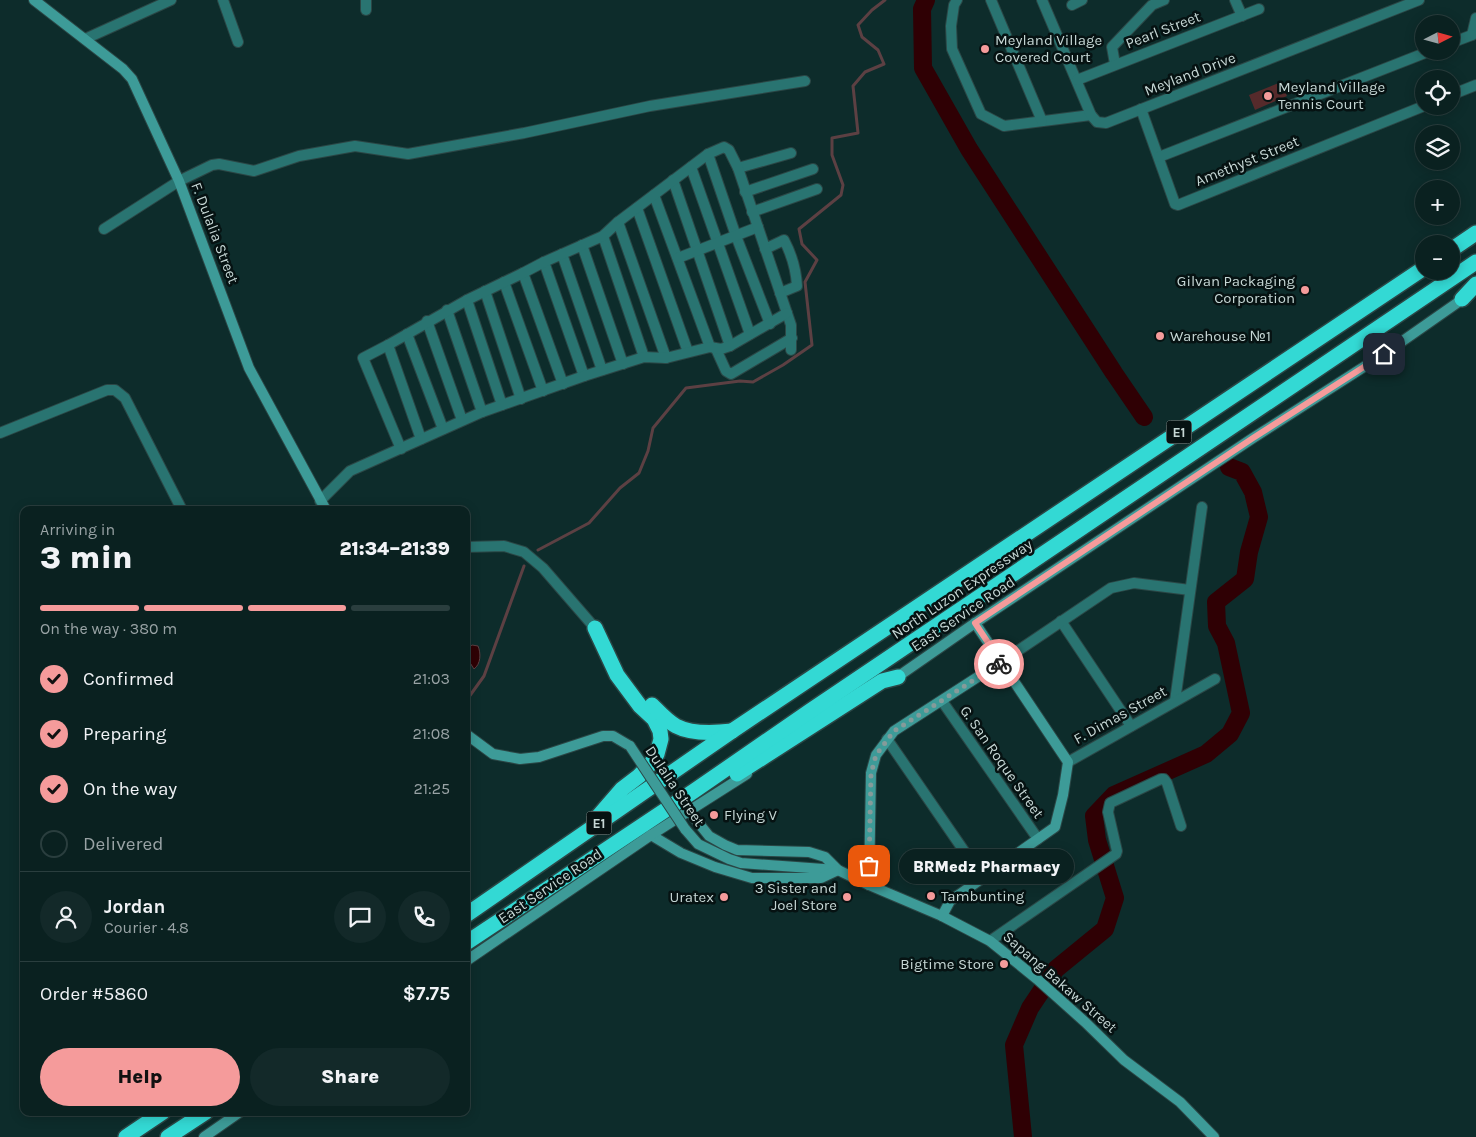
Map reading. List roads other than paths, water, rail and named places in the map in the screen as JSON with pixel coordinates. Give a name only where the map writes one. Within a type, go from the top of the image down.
[{"type":"highway","points":[[1460,244],[1476,233]]},
{"type":"highway","name":"North Luzon Expressway","points":[[470,940],[1476,262]]},
{"type":"highway","name":"North Luzon Expressway","points":[[470,912],[732,731],[1415,274]]},
{"type":"highway","points":[[1462,298],[1476,284]]},
{"type":"highway","points":[[595,628],[637,690],[664,718],[678,726],[691,730],[732,731]]},
{"type":"highway","points":[[582,835],[622,789],[639,776],[654,760],[661,739],[660,731],[654,720],[640,706],[617,675],[595,628]]},
{"type":"highway","points":[[694,791],[727,780],[882,681],[898,677]]},
{"type":"highway","points":[[126,1137],[157,1116]]},
{"type":"highway","points":[[168,1137],[200,1116]]},
{"type":"street","name":"F. Dulalia Street","points":[[34,0],[123,69],[132,79],[179,182],[249,368],[323,506]]},
{"type":"street","points":[[85,40],[157,3],[171,0]]},
{"type":"street","points":[[223,0],[238,42]]},
{"type":"street","points":[[957,0],[954,5],[951,26],[952,49],[981,114],[1004,126],[1091,115],[1042,0]]},
{"type":"street","points":[[991,0],[1042,121]]},
{"type":"street","points":[[1072,5],[1082,0]]},
{"type":"street","points":[[1115,64],[1112,47],[1151,2],[1164,0]]},
{"type":"street","points":[[1235,0],[1242,16]]},
{"type":"street","name":"Meyland Drive","points":[[1091,115],[1098,122],[1106,123],[1415,0]]},
{"type":"street","name":"Pearl Street","points":[[1077,80],[1260,8]]},
{"type":"street","points":[[1460,40],[1474,36],[1476,18]]},
{"type":"street","points":[[1159,157],[1415,57]]},
{"type":"street","points":[[104,229],[179,182],[212,165],[219,164],[254,171],[299,156],[355,146],[408,154],[524,133],[650,106],[805,81]]},
{"type":"street","points":[[1460,90],[1476,84]]},
{"type":"street","name":"Amethyst Street","points":[[1141,109],[1175,204],[1178,206],[1415,110]]},
{"type":"street","points":[[401,449],[363,358],[388,346],[447,310],[544,262],[603,236],[618,222],[708,154],[724,147],[729,150],[738,168],[791,325],[791,350]]},
{"type":"street","points":[[738,168],[791,153]]},
{"type":"street","points":[[708,154],[736,236],[770,324]]},
{"type":"street","points":[[691,167],[750,334]]},
{"type":"street","points":[[745,192],[813,169]]},
{"type":"street","points":[[673,180],[730,346]]},
{"type":"street","points":[[752,212],[817,189]]},
{"type":"street","points":[[654,195],[713,348],[726,371],[731,374],[792,338]]},
{"type":"street","points":[[637,208],[688,352]]},
{"type":"street","points":[[618,222],[666,358]]},
{"type":"street","points":[[678,258],[758,227]]},
{"type":"street","points":[[603,236],[644,357]]},
{"type":"street","points":[[765,249],[784,240],[791,254],[798,286],[780,293]]},
{"type":"street","points":[[582,244],[623,364]]},
{"type":"street","points":[[562,254],[602,370]]},
{"type":"street","points":[[544,262],[584,376]]},
{"type":"street","points":[[523,273],[563,384]]},
{"type":"street","points":[[504,282],[542,391]]},
{"type":"street","name":"East Service Road","points":[[470,958],[651,835],[898,677],[975,623],[1253,438],[1384,354],[1476,290]]},
{"type":"street","points":[[485,292],[521,398]]},
{"type":"street","points":[[467,300],[502,405]]},
{"type":"street","points":[[447,310],[482,412]]},
{"type":"street","points":[[320,501],[350,472],[462,420],[584,376],[644,357],[666,358],[688,352],[713,348],[721,349],[770,324],[786,313]]},
{"type":"street","points":[[428,321],[462,420]]},
{"type":"street","points":[[407,334],[443,429]]},
{"type":"street","points":[[388,346],[421,440]]},
{"type":"street","points":[[0,433],[107,390],[115,390],[125,398],[180,506]]},
{"type":"street","points":[[1175,702],[1202,507]]},
{"type":"street","points":[[470,547],[504,546],[524,552],[543,568],[595,628]]},
{"type":"street","points":[[869,885],[871,774],[876,755],[894,731],[1111,588],[1134,583],[1190,590]]},
{"type":"street","points":[[1061,621],[1131,726]]},
{"type":"street","points":[[975,623],[1068,762]]},
{"type":"street","name":"F. Dimas Street","points":[[942,916],[950,901],[1055,827],[1064,795],[1068,762],[1216,679]]},
{"type":"street","name":"G. San Roque Street","points":[[942,701],[1038,839]]},
{"type":"street","name":"Dulalia Street","points":[[470,737],[493,754],[520,759],[539,757],[602,736],[613,736],[630,746],[684,829],[698,844],[741,863],[838,870]]},
{"type":"street","points":[[887,739],[982,877]]},
{"type":"street","points":[[990,941],[1116,854],[1117,851],[1108,812],[1110,803],[1164,779],[1182,826]]},
{"type":"street","name":"Sapang Bakaw Street","points":[[689,811],[709,836],[725,845],[737,850],[809,852],[825,857],[838,870],[942,916],[990,941],[1086,1022],[1124,1060],[1180,1102],[1214,1137]]},
{"type":"street","points":[[651,835],[681,853],[724,870],[752,878],[821,878],[838,870]]},
{"type":"street","points":[[204,1137],[234,1116]]},
{"type":"waterway","points":[[538,550],[589,523],[620,488],[639,473],[648,451],[653,428],[686,388],[740,381],[753,382],[783,365],[812,345],[805,282],[817,260],[802,244],[799,229],[841,195],[843,185],[832,155],[832,138],[858,133],[853,86],[865,72],[884,64],[878,50],[862,37],[858,25],[885,0]]},
{"type":"waterway","points":[[926,0],[922,9],[923,68],[969,149],[1144,417]]},
{"type":"waterway","points":[[1023,1137],[1014,1045],[1030,1008],[1056,969],[1105,929],[1115,898],[1097,840],[1094,816],[1114,795],[1206,754],[1230,734],[1241,713],[1226,643],[1217,626],[1216,602],[1245,579],[1249,552],[1259,517],[1253,492],[1242,472],[1229,467]]},
{"type":"waterway","points":[[470,695],[484,676],[524,566]]},
{"type":"place","name":"Meyland Village Covered Court","points":[[985,49]]},
{"type":"place","name":"Meyland Village Tennis Court","points":[[1268,96]]},
{"type":"place","name":"Gilvan Packaging Corporation","points":[[1305,290]]},
{"type":"place","name":"Warehouse №1","points":[[1160,336]]},
{"type":"place","name":"Flying V","points":[[714,815]]},
{"type":"place","name":"BRMedz Pharmacy","points":[[869,866]]},
{"type":"place","name":"Tambunting","points":[[931,896]]},
{"type":"place","name":"Uratex","points":[[724,897]]},
{"type":"place","name":"3 Sister and Joel Store","points":[[847,897]]},
{"type":"place","name":"Bigtime Store","points":[[1004,964]]}]
